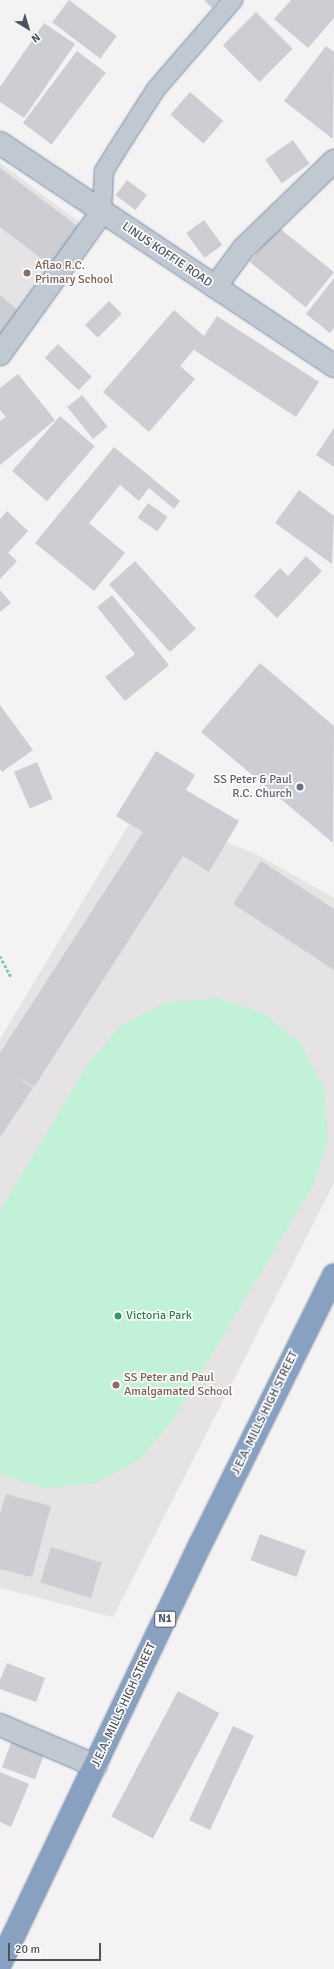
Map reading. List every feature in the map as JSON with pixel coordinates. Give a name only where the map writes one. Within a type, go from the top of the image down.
[{"type":"highway","name":"J.E.A. MILLS HIGH STREET","points":[[0,1964],[96,1766],[200,1545],[334,1275]]},
{"type":"street","name":"LINUS KOFFIE ROAD","points":[[0,143],[334,366]]},
{"type":"street","points":[[215,287],[243,249],[334,161]]},
{"type":"street","points":[[0,354],[102,212]]},
{"type":"street","points":[[0,1725],[96,1766]]},
{"type":"lane","points":[[102,212],[101,191],[104,171],[156,89],[233,0]]},
{"type":"path","points":[[0,956],[11,977]]},
{"type":"shaded area","name":"Aflao R.C. Primary School","points":[[0,163],[86,227],[0,347]]},
{"type":"shaded area","name":"SS Peter and Paul Amalgamated School","points":[[140,806],[260,856],[334,898],[334,1183],[113,1617],[0,1588],[0,1039]]},
{"type":"green space","name":"Victoria Park","points":[[214,998],[262,1012],[301,1044],[324,1089],[328,1139],[313,1186],[172,1421],[139,1460],[95,1483],[45,1488],[0,1474],[0,1211],[88,1064],[120,1026],[165,1003]]},
{"type":"building","points":[[69,0],[117,36],[100,58],[52,22]]},
{"type":"building","points":[[204,0],[220,0],[212,8]]},
{"type":"building","points":[[291,0],[334,0],[334,18],[308,48],[274,19]]},
{"type":"building","points":[[256,12],[293,49],[260,82],[223,45]]},
{"type":"building","points":[[44,23],[75,44],[24,118],[0,102],[0,87]]},
{"type":"building","points":[[326,46],[334,52],[333,139],[284,101]]},
{"type":"building","points":[[77,51],[106,73],[52,145],[23,123]]},
{"type":"building","points":[[190,92],[223,121],[204,144],[170,115]]},
{"type":"building","points":[[293,140],[310,164],[282,183],[265,160]]},
{"type":"building","points":[[0,168],[80,228],[51,266],[0,227]]},
{"type":"building","points":[[127,180],[147,195],[136,210],[116,195]]},
{"type":"building","points":[[204,220],[222,245],[204,258],[186,233]]},
{"type":"building","points":[[278,227],[334,272],[306,307],[250,262]]},
{"type":"building","points":[[334,278],[334,328],[330,333],[306,314]]},
{"type":"building","points":[[0,295],[26,317],[0,347]]},
{"type":"building","points":[[109,301],[122,314],[98,338],[85,325]]},
{"type":"building","points":[[174,310],[204,336],[217,316],[319,382],[296,417],[194,350],[198,345],[180,366],[195,379],[149,432],[103,392]]},
{"type":"building","points":[[58,344],[92,377],[79,390],[45,358]]},
{"type":"building","points":[[18,374],[55,420],[0,465],[0,421],[6,417],[0,410],[0,388]]},
{"type":"building","points":[[82,395],[108,427],[93,439],[67,407]]},
{"type":"building","points":[[60,416],[95,446],[47,501],[12,471]]},
{"type":"building","points":[[334,428],[334,467],[316,455]]},
{"type":"building","points":[[114,447],[180,501],[174,509],[149,488],[139,501],[120,485],[89,523],[125,553],[94,591],[35,543]]},
{"type":"building","points":[[299,490],[334,516],[332,564],[275,523]]},
{"type":"building","points":[[148,503],[168,517],[157,532],[138,518]]},
{"type":"building","points":[[7,511],[28,531],[8,553],[17,561],[0,579],[0,519]]},
{"type":"building","points":[[306,556],[322,571],[277,618],[254,596],[280,568],[288,576]]},
{"type":"building","points":[[135,561],[196,629],[170,652],[109,584]]},
{"type":"building","points":[[0,590],[11,603],[0,612]]},
{"type":"building","points":[[112,595],[169,665],[125,701],[105,677],[135,654],[97,607]]},
{"type":"building","name":"SS Peter & Paul R.C. Church","points":[[260,663],[334,726],[333,843],[201,732]]},
{"type":"building","points":[[0,705],[33,750],[2,772],[0,769]]},
{"type":"building","points":[[156,751],[195,775],[186,790],[239,821],[209,872],[183,856],[34,1087],[11,1073],[33,1088],[0,1137],[0,1053],[143,832],[116,816]]},
{"type":"building","points":[[37,762],[53,799],[30,809],[14,772]]},
{"type":"building","points":[[261,861],[334,909],[334,970],[233,904]]},
{"type":"building","points":[[6,1494],[51,1506],[32,1577],[0,1569],[0,1514]]},
{"type":"building","points":[[260,1534],[306,1551],[296,1577],[250,1560]]},
{"type":"building","points":[[51,1547],[102,1562],[91,1598],[40,1582]]},
{"type":"building","points":[[7,1663],[45,1678],[36,1702],[0,1689],[0,1680]]},
{"type":"building","points":[[178,1691],[219,1713],[153,1838],[111,1816]]},
{"type":"building","points":[[233,1726],[254,1736],[210,1830],[189,1820]]},
{"type":"building","points":[[12,1740],[45,1752],[35,1779],[2,1767]]},
{"type":"building","points":[[0,1772],[29,1784],[11,1827],[0,1822]]},
{"type":"place","name":"Aflao R.C. Primary School","points":[[27,273]]},
{"type":"place","name":"SS Peter & Paul R.C. Church","points":[[300,787]]},
{"type":"place","name":"Victoria Park","points":[[118,1316]]},
{"type":"place","name":"SS Peter and Paul Amalgamated School","points":[[116,1385]]}]
